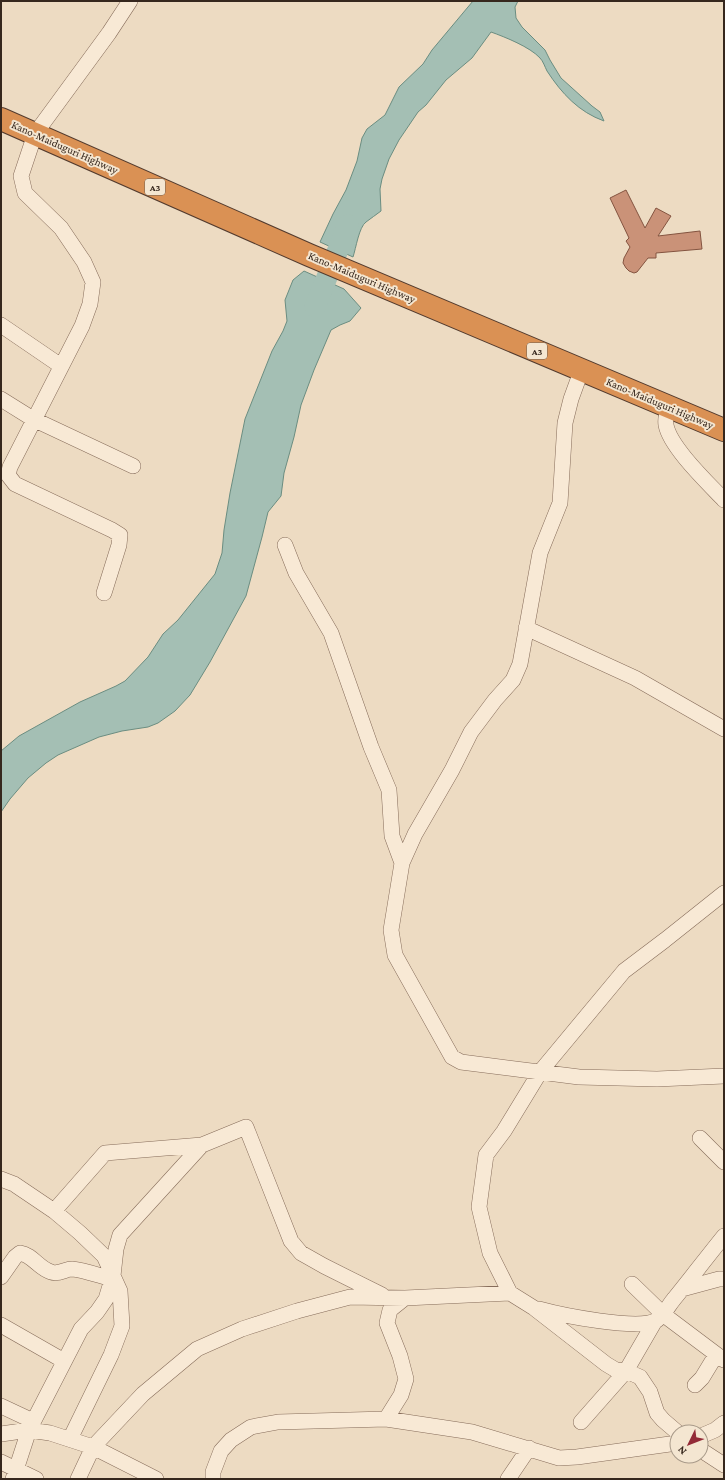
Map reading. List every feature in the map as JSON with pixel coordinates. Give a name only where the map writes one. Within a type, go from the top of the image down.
[{"type":"highway","name":"Kano-Maiduguri Highway","points":[[1,119],[349,272],[724,430]]},
{"type":"street","points":[[104,593],[119,545],[120,535],[15,484],[5,472],[10,467],[33,419],[82,326],[90,304],[93,282],[84,262],[61,228],[25,193],[21,176],[35,134],[110,33],[130,1]]},
{"type":"street","points":[[1,325],[61,366]]},
{"type":"street","points":[[584,371],[579,377],[570,399],[565,423],[560,503],[540,553],[520,664],[513,680],[495,700],[471,732],[452,770],[415,834],[402,863],[391,930],[395,955],[452,1057],[462,1062],[579,1077],[657,1079],[724,1076]]},
{"type":"street","points":[[1,399],[33,419],[133,466]]},
{"type":"street","points":[[669,407],[666,424],[670,436],[692,466],[724,500]]},
{"type":"street","points":[[285,545],[296,573],[331,633],[371,747],[389,790],[392,836],[402,863]]},
{"type":"street","points":[[526,628],[636,678],[724,729]]},
{"type":"street","points":[[669,1425],[657,1413],[650,1392],[640,1377],[626,1371],[616,1370],[606,1364],[534,1308],[510,1293],[490,1253],[479,1207],[486,1155],[504,1131],[540,1072],[624,971],[724,893]]},
{"type":"street","points":[[54,1211],[105,1153],[202,1145],[246,1127],[291,1241],[301,1253],[387,1298]]},
{"type":"street","points":[[700,1138],[724,1162]]},
{"type":"street","points":[[15,1474],[31,1425],[64,1361],[81,1329],[97,1312],[106,1299],[113,1277],[116,1249],[120,1235],[202,1145]]},
{"type":"street","points":[[1,1179],[14,1184],[54,1211],[80,1233],[104,1256],[120,1291],[122,1326],[111,1355],[70,1439]]},
{"type":"street","points":[[581,1422],[626,1371],[659,1318],[724,1236]]},
{"type":"street","points":[[1,1277],[15,1257],[20,1253],[28,1254],[39,1266],[51,1272],[59,1273],[72,1269],[113,1277]]},
{"type":"street","points":[[682,1289],[724,1279]]},
{"type":"street","points":[[632,1284],[659,1318],[720,1357],[695,1385]]},
{"type":"street","points":[[78,1479],[93,1447],[143,1394],[197,1349],[242,1329],[297,1311],[350,1297],[406,1298],[510,1293]]},
{"type":"street","points":[[386,1419],[401,1395],[406,1379],[400,1356],[387,1323],[390,1310],[406,1298]]},
{"type":"street","points":[[534,1308],[557,1314],[626,1324],[659,1318]]},
{"type":"street","points":[[1,1325],[64,1361]]},
{"type":"street","points":[[1,1406],[31,1425],[93,1447],[156,1479]]},
{"type":"street","points":[[213,1479],[213,1472],[221,1451],[230,1440],[251,1427],[278,1422],[386,1419],[472,1432],[559,1458],[577,1457],[669,1444]]},
{"type":"street","points":[[709,1433],[724,1423]]},
{"type":"street","points":[[1,1434],[31,1425]]},
{"type":"street","points":[[709,1435],[724,1432]]},
{"type":"street","points":[[508,1479],[528,1448]]},
{"type":"street","points":[[709,1455],[724,1465]]},
{"type":"street","points":[[1,1462],[15,1474],[36,1479]]},
{"type":"shaded area","points":[[473,1],[518,1],[515,7],[516,18],[522,27],[545,50],[561,78],[600,112],[604,121],[587,113],[565,95],[536,54],[517,43],[491,32],[472,58],[446,80],[426,105],[418,112],[399,140],[389,159],[382,179],[380,189],[381,211],[366,222],[361,228],[353,257],[320,242],[346,190],[357,161],[362,138],[367,129],[385,115],[399,87],[423,64],[432,50]]},
{"type":"shaded area","points":[[304,271],[344,289],[361,308],[350,321],[331,330],[301,405],[284,473],[281,496],[268,512],[246,596],[210,662],[190,695],[175,711],[158,723],[148,727],[122,731],[99,737],[58,755],[28,778],[1,812],[1,751],[19,736],[80,702],[125,681],[148,657],[163,634],[178,620],[215,574],[222,553],[230,493],[245,419],[272,351],[287,321],[285,300],[293,280]]},
{"type":"building","points":[[626,190],[645,228],[656,208],[671,216],[658,236],[700,231],[702,249],[656,253],[656,258],[648,258],[637,272],[634,273],[629,271],[623,263],[630,247],[626,241],[629,238],[610,198]]},
{"type":"waterway","points":[[315,307],[348,225]]}]
